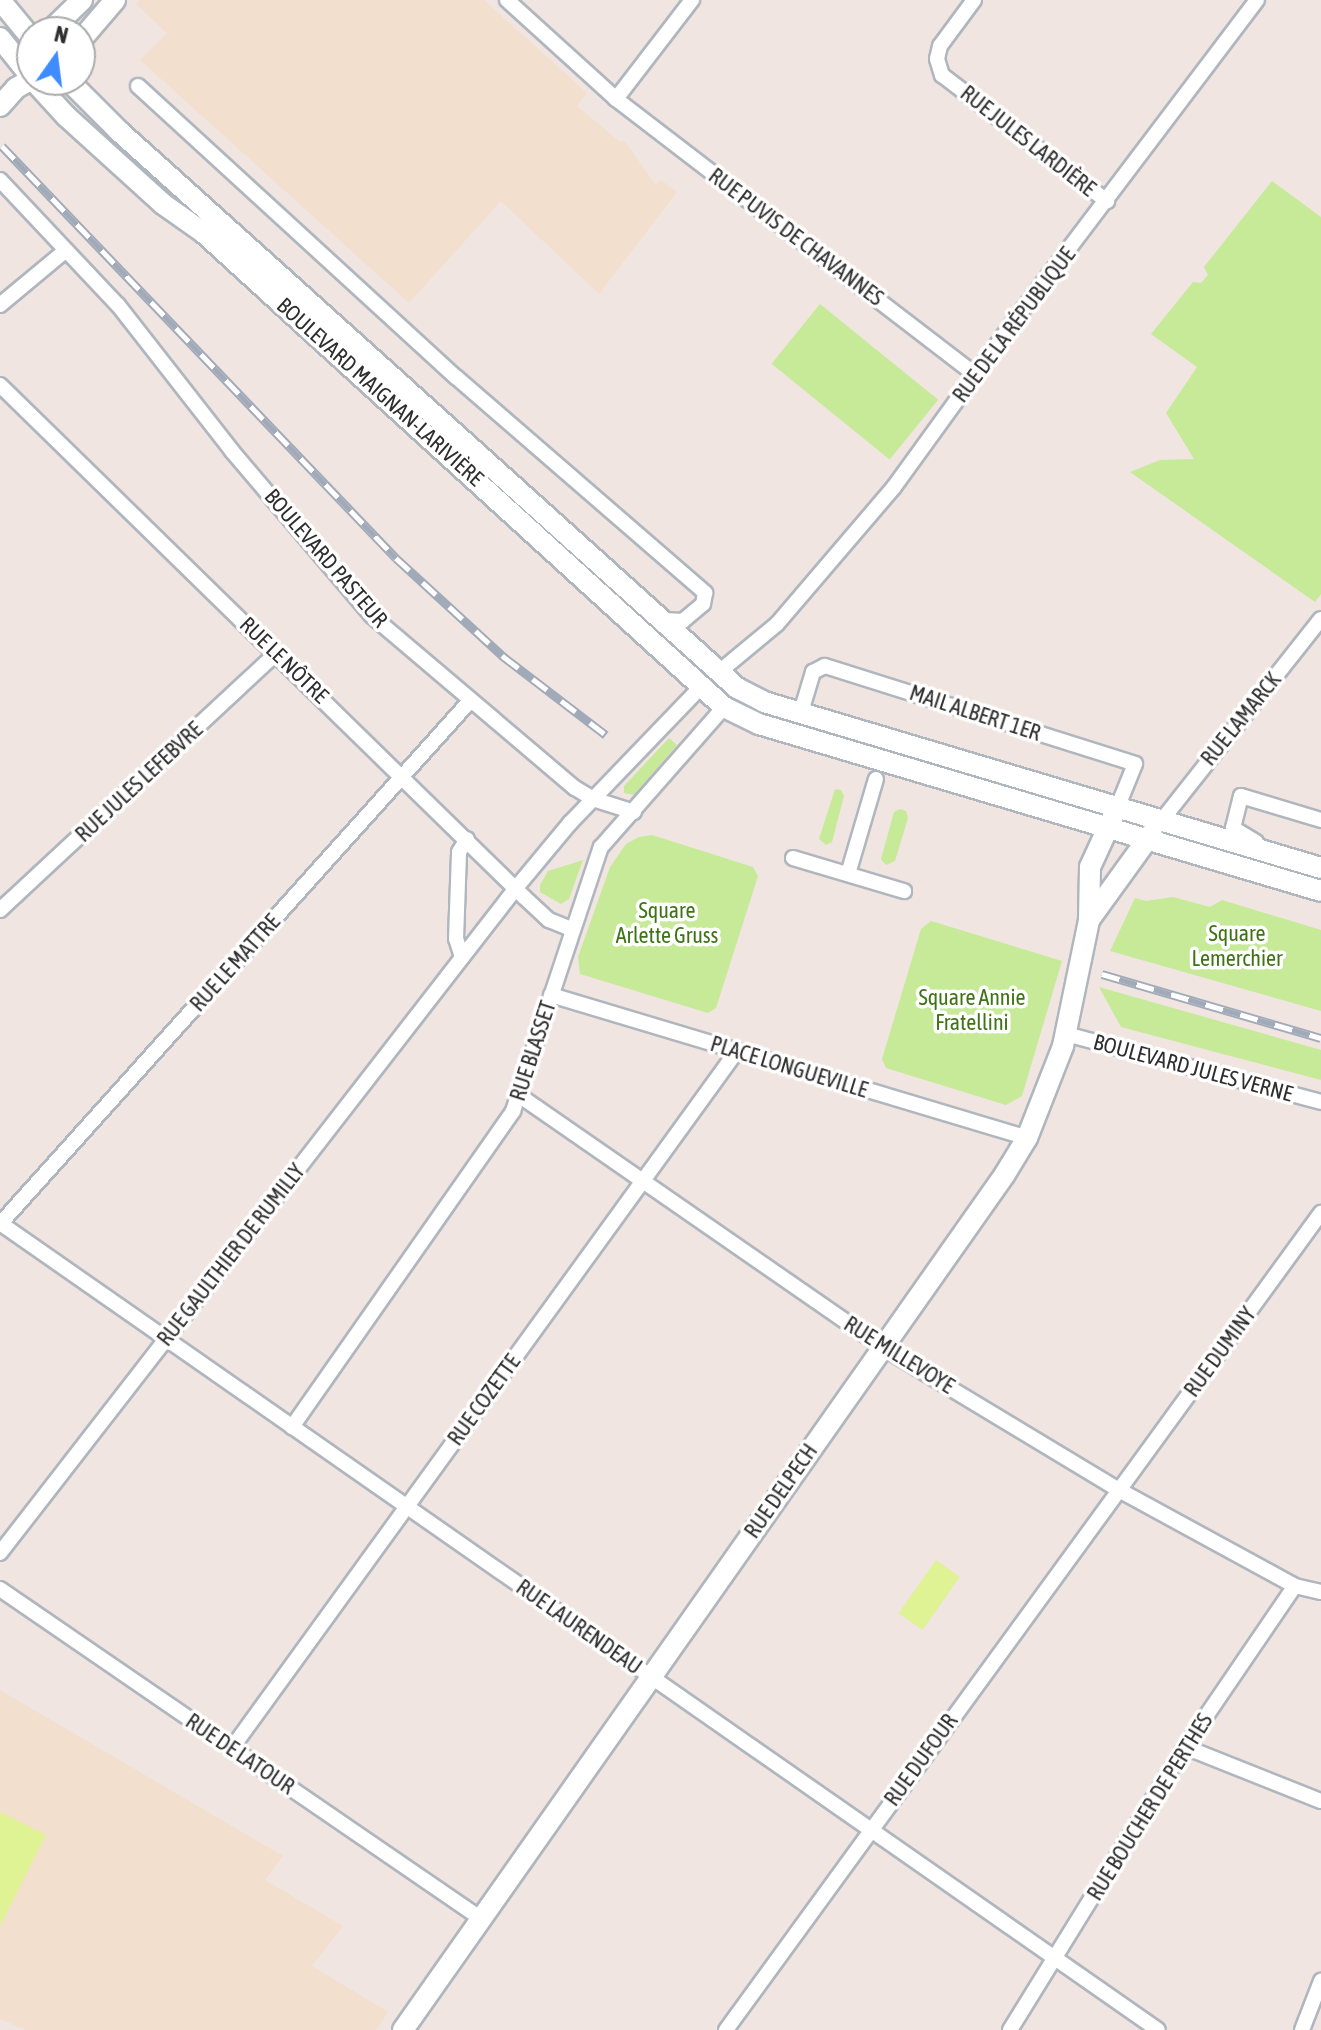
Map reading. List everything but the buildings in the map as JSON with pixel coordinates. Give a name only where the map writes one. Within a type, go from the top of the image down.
[{"type":"main road","points":[[0,0],[16,20]]},
{"type":"main road","points":[[66,16],[82,0]]},
{"type":"main road","points":[[96,22],[115,0]]},
{"type":"main road","name":"BOULEVARD MAIGNAN-LARIVIÈRE","points":[[0,38],[15,57]]},
{"type":"main road","points":[[0,106],[16,92]]},
{"type":"main road","name":"BOULEVARD MAIGNAN-LARIVIÈRE","points":[[44,96],[163,204],[204,233],[618,607],[700,688],[724,707]]},
{"type":"main road","name":"BOULEVARD MAIGNAN-LARIVIÈRE","points":[[84,96],[120,132],[737,688]]},
{"type":"main road","points":[[700,688],[719,672]]},
{"type":"main road","points":[[1321,868],[764,702],[737,688],[724,707],[759,724],[1321,891]]},
{"type":"main road","name":"MAIL ALBERT 1ER","points":[[1108,829],[1118,806]]},
{"type":"main road","points":[[1146,841],[1162,820]]},
{"type":"main road","name":"RUE DELPECH","points":[[403,2030],[1027,1138],[1052,1080],[1066,1034],[1089,920],[1090,867],[1108,829]]},
{"type":"main road","name":"RUE DELPECH","points":[[1089,920],[1146,841]]},
{"type":"street","name":"RUE PUVIS DE CHAVANNES","points":[[507,0],[616,99],[976,375]]},
{"type":"street","points":[[616,99],[692,0]]},
{"type":"street","name":"RUE JULES LARDIÈRE","points":[[974,0],[940,46],[937,59],[942,75],[1107,201]]},
{"type":"street","name":"RUE DE LA RÉPUBLIQUE","points":[[719,672],[777,624],[894,487],[1257,0]]},
{"type":"street","points":[[138,86],[456,377],[705,593],[703,604],[683,621],[664,620]]},
{"type":"street","name":"BOULEVARD PASTEUR","points":[[0,180],[118,305],[232,451],[372,616],[470,701],[593,799],[634,812]]},
{"type":"street","points":[[0,305],[65,251]]},
{"type":"street","name":"RUE LE NÔTRE","points":[[0,385],[549,920],[571,929]]},
{"type":"street","name":"RUE LAMARCK","points":[[1162,820],[1321,619]]},
{"type":"street","name":"RUE JULES LEFEBVRE","points":[[0,910],[277,653]]},
{"type":"street","name":"MAIL ALBERT 1ER","points":[[801,712],[813,672],[825,666],[1135,764],[1118,806]]},
{"type":"street","name":"RUE GAULTHIER DE RUMILLY","points":[[0,1553],[516,888],[593,799],[700,688]]},
{"type":"street","name":"RUE LE MATTRE","points":[[0,1224],[470,701]]},
{"type":"street","name":"RUE BLASSET","points":[[292,1427],[520,1096],[571,929],[601,847],[724,707]]},
{"type":"street","points":[[848,874],[876,779]]},
{"type":"street","points":[[1321,820],[1241,796],[1233,828],[1244,838],[1321,868]]},
{"type":"street","points":[[462,957],[456,939],[459,852],[467,839]]},
{"type":"street","points":[[793,858],[904,891]]},
{"type":"street","name":"PLACE LONGUEVILLE","points":[[551,995],[1027,1138]]},
{"type":"street","name":"BOULEVARD JULES VERNE","points":[[1066,1034],[1321,1102]]},
{"type":"street","name":"RUE COZETTE","points":[[232,1748],[737,1051]]},
{"type":"street","name":"RUE MILLEVOYE","points":[[520,1096],[882,1347],[1119,1490],[1295,1586],[1321,1592]]},
{"type":"street","name":"RUE DUMINY","points":[[1119,1490],[1321,1213]]},
{"type":"street","name":"RUE LAURENDEAU","points":[[0,1224],[1158,2030]]},
{"type":"street","name":"RUE DUFOUR","points":[[726,2030],[1119,1490]]},
{"type":"street","name":"RUE BOUCHER DE PERTHES","points":[[1010,2030],[1185,1747],[1295,1586]]},
{"type":"street","name":"RUE DE LATOUR","points":[[0,1589],[480,1918]]},
{"type":"street","points":[[1185,1747],[1321,1801]]},
{"type":"street","points":[[1302,2030],[1321,1981]]},
{"type":"shaded area","points":[[139,0],[484,0],[587,93],[577,106],[620,142],[624,140],[655,184],[661,180],[677,192],[599,294],[501,201],[409,303],[140,60],[167,33],[136,4]]},
{"type":"shaded area","points":[[0,1690],[283,1856],[265,1880],[343,1926],[312,1966],[388,2012],[376,2030],[26,2030],[0,2019]]},
{"type":"green space","points":[[1272,181],[1321,217],[1321,594],[1315,602],[1130,472],[1160,460],[1194,459],[1166,413],[1197,367],[1151,334],[1193,282],[1201,283],[1208,275],[1204,267]]},
{"type":"green space","points":[[820,304],[938,400],[890,459],[772,364]]},
{"type":"green space","points":[[669,738],[677,745],[634,795],[624,793],[624,786]]},
{"type":"green space","points":[[835,789],[841,790],[844,796],[832,842],[826,845],[819,839]]},
{"type":"green space","points":[[900,809],[906,811],[908,818],[895,861],[886,865],[881,859],[894,812]]},
{"type":"green space","name":"Square Arlette Gruss","points":[[652,835],[753,867],[758,876],[716,1008],[708,1013],[580,974],[578,957],[610,867],[626,844]]},
{"type":"green space","points":[[583,860],[569,899],[561,904],[540,892],[540,885],[548,871]]},
{"type":"green space","name":"Square Lemerchier","points":[[1173,897],[1210,907],[1222,900],[1321,930],[1321,1011],[1110,951],[1135,898],[1146,901]]},
{"type":"green space","name":"Square Annie Fratellini","points":[[931,921],[1062,961],[1022,1096],[1006,1105],[886,1068],[882,1059],[921,929]]},
{"type":"green space","points":[[1099,987],[1321,1050],[1321,1080],[1121,1027]]},
{"type":"green space","points":[[936,1560],[960,1577],[922,1630],[899,1613]]},
{"type":"green space","points":[[0,1812],[46,1835],[0,1926]]},
{"type":"railway","points":[[2,146],[396,558],[504,657],[606,735]]},
{"type":"railway","points":[[1102,974],[1321,1038]]}]
